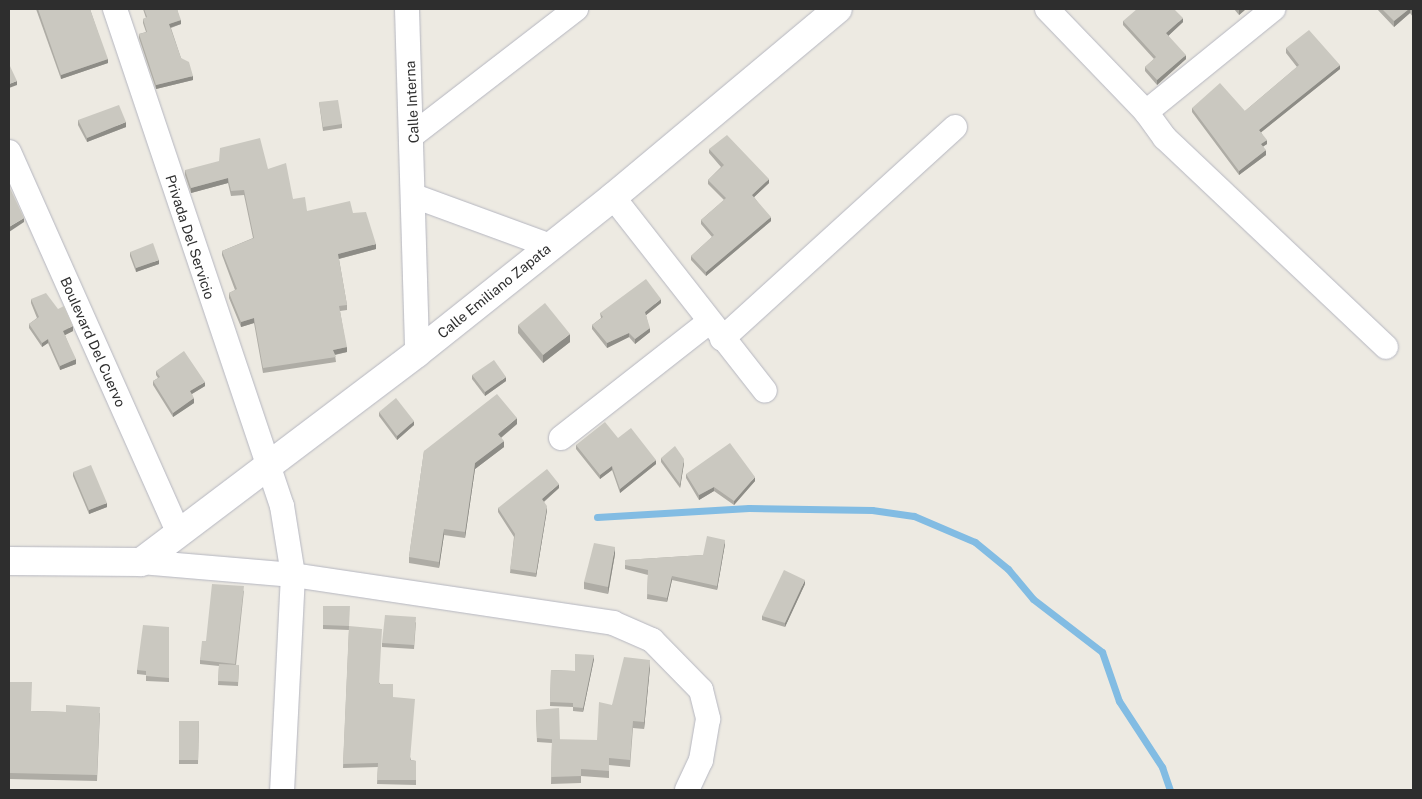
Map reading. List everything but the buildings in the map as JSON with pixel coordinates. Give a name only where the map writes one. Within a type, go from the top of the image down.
[{"type":"main road","name":"Calle Emiliano Zapata","points":[[141,562],[266,465],[418,353],[613,197],[838,9]]},
{"type":"main road","points":[[9,561],[141,562]]},
{"type":"street","name":"Privada Del Servicio","points":[[115,9],[266,465],[282,506],[293,575],[282,790]]},
{"type":"street","name":"Calle Interna","points":[[407,9],[414,134],[418,353]]},
{"type":"street","points":[[414,134],[576,9]]},
{"type":"street","points":[[1047,9],[1146,112],[1165,138],[1386,347]]},
{"type":"street","points":[[1146,112],[1273,9]]},
{"type":"street","points":[[561,438],[716,331],[955,127]]},
{"type":"street","name":"Boulevard Del Cuervo","points":[[9,152],[178,532]]},
{"type":"street","points":[[414,196],[551,246]]},
{"type":"street","points":[[613,197],[716,331],[765,391]]},
{"type":"street","points":[[141,562],[293,575],[614,623],[652,640],[682,666],[701,690],[708,718],[701,760],[687,790]]},
{"type":"waterway","points":[[597,517],[749,508],[872,510],[914,516],[975,542],[1008,569],[1033,599],[1102,652],[1119,701],[1162,767],[1170,790]]}]
